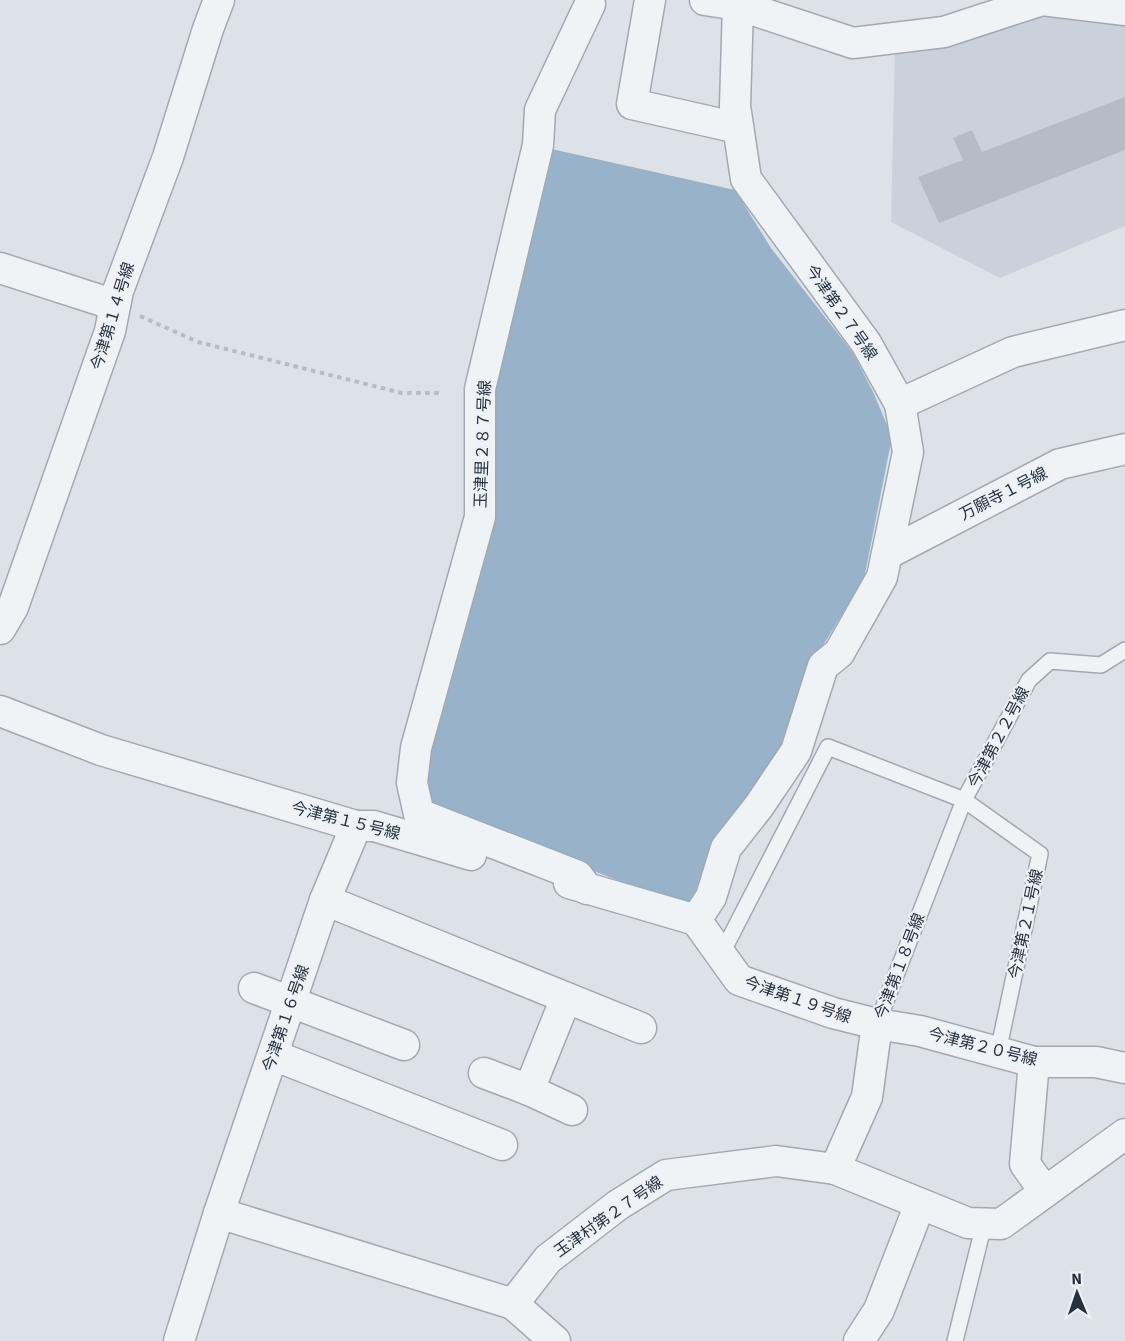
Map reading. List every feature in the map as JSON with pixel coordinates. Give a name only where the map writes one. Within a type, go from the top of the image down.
[{"type":"street","name":"今津第１４号線","points":[[0,629],[13,607],[110,331],[118,291],[168,157],[219,0]]},
{"type":"street","points":[[650,0],[632,104],[738,128]]},
{"type":"street","points":[[705,0],[738,5],[853,43],[944,32],[1042,0],[1125,10]]},
{"type":"street","name":"玉津里２８７号線","points":[[586,1],[540,110],[538,145],[480,389],[480,517],[416,748],[412,783],[418,814],[578,876],[587,889]]},
{"type":"street","name":"今津第２７号線","points":[[696,920],[711,897],[726,848],[759,807],[796,751],[824,666],[846,659],[882,577],[909,452],[900,404],[866,343],[746,179],[735,106],[738,5]]},
{"type":"street","points":[[0,268],[115,305]]},
{"type":"street","points":[[900,404],[1013,352],[1125,325]]},
{"type":"street","name":"万願寺１号線","points":[[887,554],[1060,464],[1125,449]]},
{"type":"street","name":"今津第１５号線","points":[[0,711],[101,750],[356,826],[374,826],[696,920]]},
{"type":"street","name":"今津第１６号線","points":[[219,1213],[325,900],[356,826]]},
{"type":"street","points":[[325,900],[641,1028]]},
{"type":"street","name":"今津第１９号線","points":[[696,920],[739,980],[833,1013],[877,1024]]},
{"type":"street","points":[[254,988],[404,1045]]},
{"type":"street","points":[[529,1090],[566,998]]},
{"type":"street","name":"今津第２０号線","points":[[877,1024],[920,1031],[1034,1062],[1096,1062],[1125,1068]]},
{"type":"street","name":"今津第１８号線","points":[[835,1169],[867,1097],[877,1024]]},
{"type":"street","points":[[273,1054],[502,1145]]},
{"type":"street","points":[[1034,1062],[1025,1164],[1046,1192]]},
{"type":"street","points":[[484,1073],[572,1110]]},
{"type":"street","name":"玉津村第２７号線","points":[[513,1304],[548,1259],[618,1205],[666,1175],[776,1161],[835,1169],[968,1224],[1001,1224],[1125,1134]]},
{"type":"street","points":[[859,1341],[879,1310],[920,1204]]},
{"type":"street","points":[[179,1341],[219,1213],[513,1304],[555,1341]]},
{"type":"lane","name":"今津第２２号線","points":[[964,800],[1029,680],[1050,662],[1101,665],[1125,650]]},
{"type":"lane","name":"今津第２１号線","points":[[721,955],[828,747],[964,800],[1040,854],[998,1052]]},
{"type":"lane","name":"今津第１８号線","points":[[877,1024],[964,800]]},
{"type":"lane","points":[[955,1341],[984,1224]]},
{"type":"path","points":[[115,305],[198,342],[402,393],[439,393]]},
{"type":"shaded area","points":[[1027,17],[1102,18],[1125,23],[1125,226],[1000,278],[891,222],[895,46]]},
{"type":"water","points":[[547,148],[735,190],[771,248],[853,353],[892,437],[864,579],[817,655],[786,756],[705,893],[688,907],[444,814],[429,805],[420,778],[492,413],[496,365]]},
{"type":"building","points":[[1125,97],[1125,150],[939,223],[918,177],[963,160],[953,138],[972,130],[982,152]]}]
